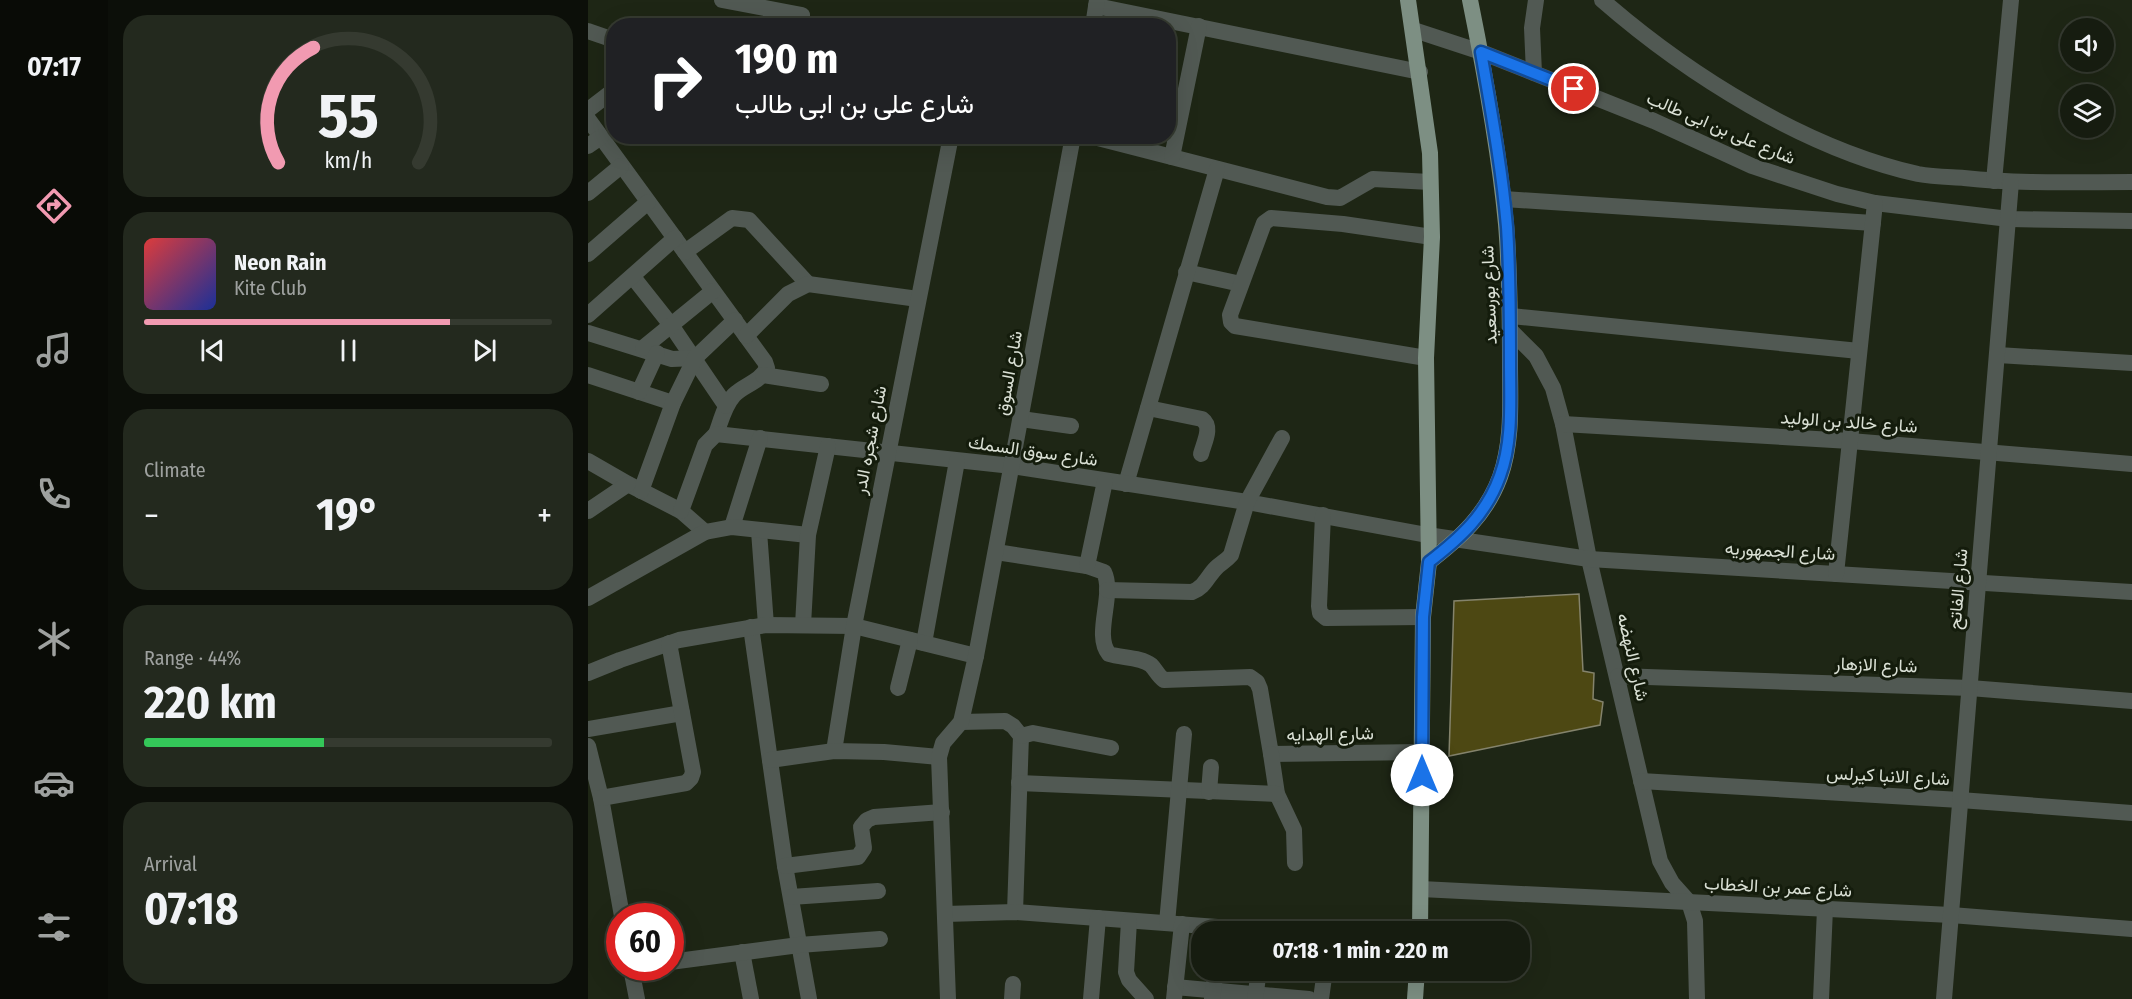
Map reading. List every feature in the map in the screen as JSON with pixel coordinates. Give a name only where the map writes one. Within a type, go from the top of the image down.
[{"type":"main road","points":[[1408,0],[1430,153],[1432,237],[1426,358],[1429,562],[1423,617],[1420,921]]},
{"type":"main road","name":"شارع بورسعيد","points":[[1429,562],[1460,539],[1487,504],[1500,477],[1508,450],[1510,424],[1510,323],[1504,199],[1481,52],[1470,0]]},
{"type":"main road","points":[[1415,999],[1416,981]]},
{"type":"street","points":[[722,0],[802,14]]},
{"type":"street","points":[[1534,73],[1532,28],[1536,0]]},
{"type":"street","name":"شارع على بن ابى طالب","points":[[1602,0],[1634,28],[1681,63],[1775,118],[1836,148],[1920,174],[2011,183],[2132,182]]},
{"type":"street","points":[[1994,181],[2011,0]]},
{"type":"street","points":[[1094,18],[1097,3],[1164,18]]},
{"type":"street","points":[[1176,21],[1420,72]]},
{"type":"street","points":[[1176,138],[1199,26]]},
{"type":"street","name":"شارع على بن ابى طالب","points":[[1414,30],[1481,52],[1654,121],[1752,166],[1837,194],[1875,203],[2009,219],[2132,221]]},
{"type":"street","points":[[588,31],[606,37]]},
{"type":"street","points":[[588,110],[606,96]]},
{"type":"street","points":[[588,119],[594,141],[621,166],[735,320],[767,368],[763,375],[735,394],[726,406],[716,435],[705,445],[681,511]]},
{"type":"street","name":"شارع شجره الدر","points":[[834,752],[854,627],[887,453],[949,144]]},
{"type":"street","name":"شارع السوق","points":[[961,722],[996,552],[1072,144]]},
{"type":"street","points":[[1121,144],[1327,197],[1340,198],[1373,179],[1430,182]]},
{"type":"street","points":[[1172,157],[1175,144]]},
{"type":"street","points":[[588,193],[621,166]]},
{"type":"street","points":[[1126,484],[1217,169]]},
{"type":"street","name":"شارع الفاتح","points":[[1944,999],[2011,183]]},
{"type":"street","points":[[1343,224],[1352,192]]},
{"type":"street","points":[[1504,199],[1873,223]]},
{"type":"street","points":[[588,254],[648,202]]},
{"type":"street","points":[[1836,574],[1875,203]]},
{"type":"street","points":[[588,315],[633,277],[680,245],[732,218],[749,220],[808,284]]},
{"type":"street","points":[[1426,358],[1235,326],[1231,322],[1230,315],[1264,223],[1271,218],[1343,224],[1432,237]]},
{"type":"street","points":[[1186,272],[1241,284]]},
{"type":"street","points":[[633,277],[695,358],[726,406]]},
{"type":"street","points":[[746,336],[788,294],[808,284],[918,299]]},
{"type":"street","points":[[639,392],[650,351],[671,325],[713,291]]},
{"type":"street","points":[[588,511],[635,488],[695,358],[735,320]]},
{"type":"street","points":[[1510,323],[1859,351]]},
{"type":"street","name":"شارع النهضه","points":[[1510,323],[1545,371],[1553,388],[1563,424],[1589,560],[1660,861],[1672,883],[1689,902],[1695,921],[1697,999]]},
{"type":"street","points":[[588,333],[672,359],[695,358]]},
{"type":"street","points":[[1998,355],[2132,363]]},
{"type":"street","points":[[588,375],[673,403]]},
{"type":"street","points":[[763,375],[821,384]]},
{"type":"street","points":[[1148,408],[1206,421],[1208,428],[1201,454]]},
{"type":"street","points":[[1021,419],[1071,426]]},
{"type":"street","name":"شارع خالد بن الوليد","points":[[1563,424],[1850,441],[2132,464]]},
{"type":"street","name":"شارع سوق السمك","points":[[716,435],[1012,466],[1247,502],[1427,535]]},
{"type":"street","points":[[732,527],[760,438]]},
{"type":"street","points":[[996,552],[1087,566],[1104,572],[1107,590],[1192,592],[1200,589],[1213,571],[1231,555],[1247,502],[1282,438]]},
{"type":"street","points":[[802,626],[808,535],[828,446]]},
{"type":"street","points":[[898,688],[917,642],[957,460]]},
{"type":"street","points":[[588,461],[681,511],[705,532]]},
{"type":"street","points":[[1087,566],[1105,481]]},
{"type":"street","points":[[1323,515],[1320,613],[1326,618],[1423,617]]},
{"type":"street","points":[[588,598],[705,532],[732,527],[808,535]]},
{"type":"street","points":[[759,531],[758,626],[770,760],[785,866],[809,999]]},
{"type":"street","name":"شارع الجمهوريه","points":[[1427,535],[1589,560],[2132,592]]},
{"type":"street","name":"شارع الهدايه","points":[[1107,590],[1103,644],[1109,654],[1150,664],[1164,680],[1250,677],[1260,689],[1271,754],[1422,752]]},
{"type":"street","points":[[588,673],[679,640],[758,626],[854,627],[976,656]]},
{"type":"street","points":[[601,798],[686,783],[691,778],[693,772],[669,643]]},
{"type":"street","name":"شارع الازهار","points":[[1618,676],[1970,688],[2132,701]]},
{"type":"street","points":[[588,729],[682,713]]},
{"type":"street","points":[[948,999],[939,757],[943,742],[961,722],[1005,721],[1014,726],[1021,736],[1015,912]]},
{"type":"street","points":[[1021,736],[1033,733],[1111,748]]},
{"type":"street","points":[[1184,734],[1178,790],[1174,924],[1175,993],[1309,999]]},
{"type":"street","points":[[588,746],[601,798],[620,903]]},
{"type":"street","points":[[770,760],[834,752],[884,752],[939,757]]},
{"type":"street","points":[[1271,754],[1277,794],[1294,830],[1295,863]]},
{"type":"street","points":[[1209,792],[1211,766]]},
{"type":"street","name":"شارع الانبا كيرلس","points":[[1641,781],[2132,813]]},
{"type":"street","points":[[1019,783],[1277,794]]},
{"type":"street","points":[[785,866],[858,857],[864,848],[861,827],[867,820],[874,817],[942,812]]},
{"type":"street","name":"شارع عمر بن الخطاب","points":[[1421,889],[1951,915],[2132,929]]},
{"type":"street","points":[[791,897],[878,891]]},
{"type":"street","points":[[1821,999],[1825,909]]},
{"type":"street","points":[[945,914],[1015,912],[1191,926]]},
{"type":"street","points":[[1091,999],[1098,918]]},
{"type":"street","points":[[1129,921],[1126,972],[1129,980],[1146,999]]},
{"type":"street","points":[[684,960],[799,945],[880,939]]},
{"type":"street","points":[[742,952],[751,999]]},
{"type":"street","points":[[634,981],[637,999]]},
{"type":"street","points":[[1255,997],[1257,981]]},
{"type":"street","points":[[1321,999],[1323,981]]},
{"type":"building","points":[[1579,594],[1583,671],[1594,673],[1593,699],[1603,702],[1600,725],[1449,756],[1454,601]]},
{"type":"route","points":[[1422,775],[1423,617],[1429,562],[1460,539],[1487,504],[1500,477],[1508,450],[1510,275],[1504,199],[1481,52],[1574,89]]}]
